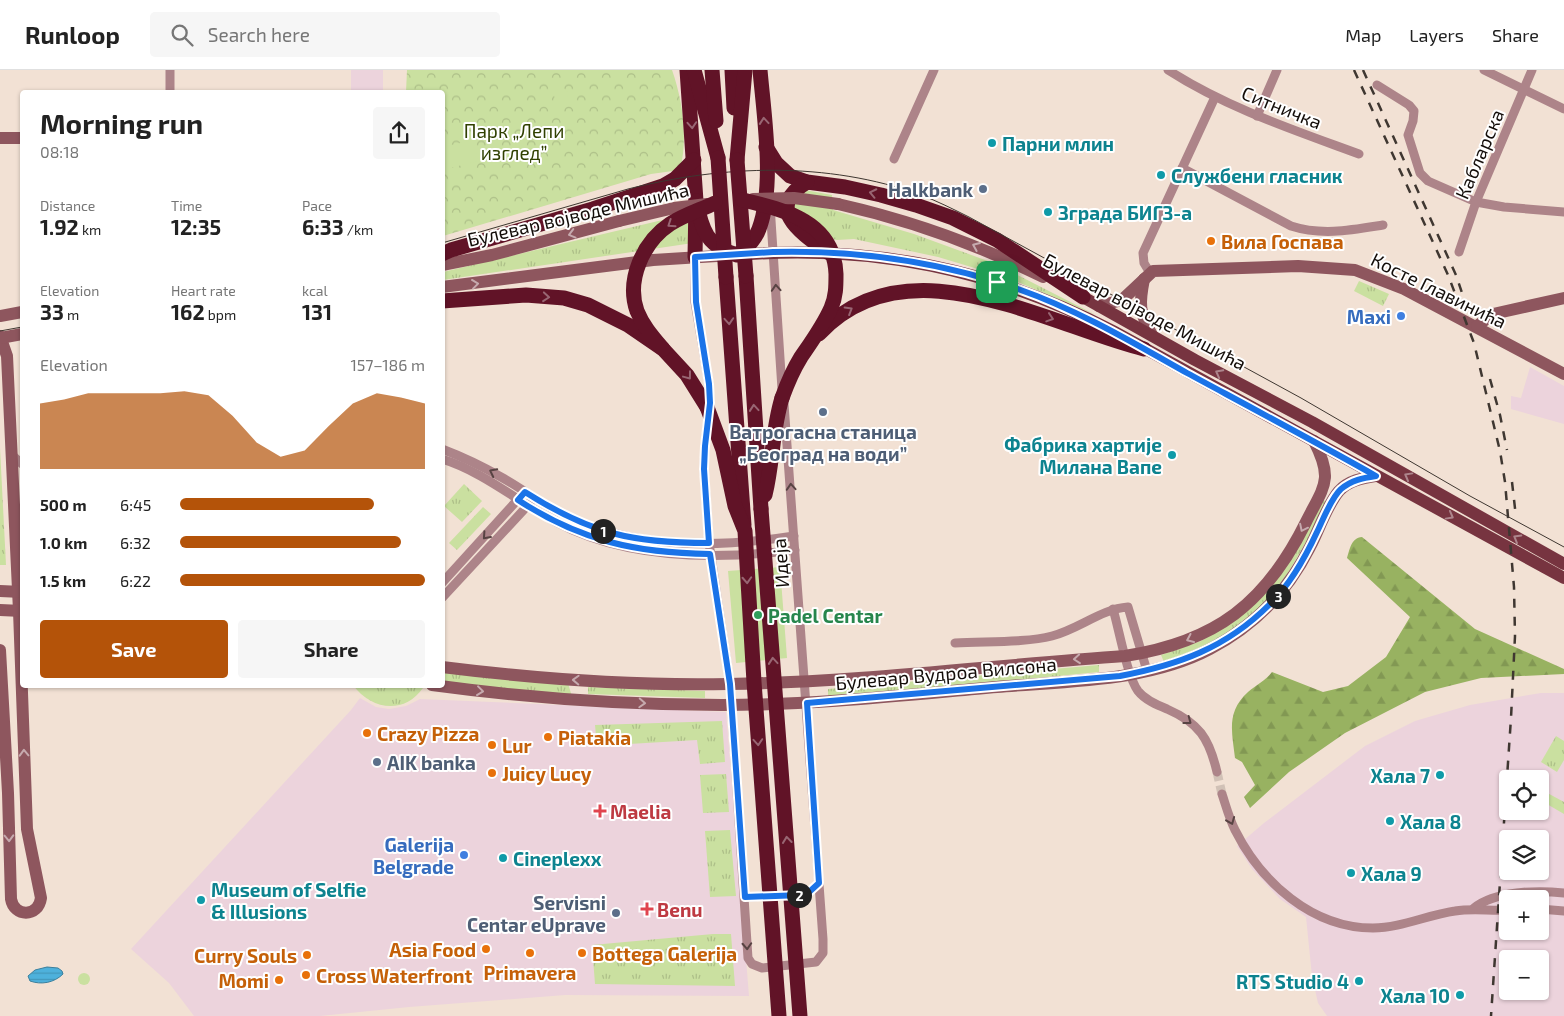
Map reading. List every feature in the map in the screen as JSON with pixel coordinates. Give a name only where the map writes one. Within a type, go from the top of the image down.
[{"type":"highway","points":[[679,70],[689,89]]},
{"type":"highway","points":[[687,70],[696,201],[695,257]]},
{"type":"highway","points":[[694,70],[718,158]]},
{"type":"highway","points":[[712,70],[731,365],[745,531],[754,690],[779,1016]]},
{"type":"highway","points":[[732,70],[761,509],[800,1016]]},
{"type":"highway","points":[[737,160],[745,70]]},
{"type":"highway","points":[[696,201],[703,227],[711,242],[722,250],[737,255],[746,248],[759,230],[767,183],[760,70]]},
{"type":"highway","points":[[762,95],[768,70]]},
{"type":"highway","points":[[766,147],[784,172],[797,180],[845,187],[881,195],[953,218],[997,240],[1083,297]]},
{"type":"highway","points":[[445,253],[593,209],[662,186],[675,179],[694,160]]},
{"type":"highway","points":[[807,182],[795,190],[787,209],[789,216],[792,222],[804,234],[829,253]]},
{"type":"highway","points":[[743,200],[802,219],[816,229],[831,248],[836,264],[835,297],[828,315],[812,342]]},
{"type":"highway","points":[[715,203],[669,225],[652,241],[640,259],[635,283],[635,304],[643,324],[687,375],[707,407],[723,450],[736,506],[745,531]]},
{"type":"highway","points":[[761,509],[769,478],[774,433],[780,405],[789,380],[800,358],[812,342],[824,329],[857,305],[893,292],[919,290],[968,295],[1004,303],[1144,349]]},
{"type":"highway","points":[[445,301],[526,295],[570,300],[588,305],[628,325],[663,349]]},
{"type":"main road","points":[[0,138],[20,138]]},
{"type":"main road","name":"Булевар војводе Мишића","points":[[445,264],[492,255],[674,208],[743,200],[794,198],[838,204],[874,212],[958,238],[1023,267],[1083,297],[1195,360],[1312,422],[1564,564]]},
{"type":"main road","name":"Булевар војводе Мишића","points":[[445,288],[652,260],[773,252],[829,253],[940,267],[997,282],[1064,307],[1564,578]]},
{"type":"main road","name":"Косте Главинића","points":[[1147,276],[1159,270],[1298,266],[1345,268],[1364,273],[1404,289],[1477,326],[1564,374]]},
{"type":"main road","points":[[1100,306],[1122,300],[1147,276]]},
{"type":"main road","points":[[1147,276],[1141,295],[1141,310],[1152,335]]},
{"type":"main road","points":[[1477,326],[1494,314],[1564,298]]},
{"type":"main road","points":[[0,316],[20,312]]},
{"type":"main road","points":[[0,591],[20,592],[18,484],[12,454],[6,356],[0,338],[20,334]]},
{"type":"main road","name":"Булевар Вудроа Вилсона","points":[[445,667],[567,680],[730,684],[805,681],[1125,656],[1142,653],[1183,642],[1214,628],[1249,602],[1271,580],[1296,541],[1324,484],[1326,468],[1314,442]]},
{"type":"main road","name":"Булевар Вудроа Вилсона","points":[[445,687],[507,695],[558,699],[732,705],[807,703],[1079,680],[1147,671],[1196,656],[1245,627],[1270,605],[1293,576],[1309,550],[1339,491],[1357,480],[1376,476]]},
{"type":"main road","points":[[0,610],[20,611]]},
{"type":"main road","points":[[0,650],[4,794],[11,899],[14,907],[21,913],[26,914],[31,913],[38,907],[41,898],[26,829],[23,688]]},
{"type":"street","points":[[170,70],[170,90]]},
{"type":"street","points":[[894,158],[934,70]]},
{"type":"street","name":"Ситничка","points":[[1168,70],[1215,97],[1257,116],[1359,154]]},
{"type":"street","points":[[1257,116],[1277,70]]},
{"type":"street","points":[[1484,70],[1564,109]]},
{"type":"street","name":"Кабларска","points":[[1459,252],[1476,202],[1532,70]]},
{"type":"street","points":[[1377,85],[1414,111],[1408,135],[1420,173],[1428,182],[1476,202],[1504,207],[1564,212]]},
{"type":"street","points":[[1147,276],[1143,253],[1215,97]]},
{"type":"street","points":[[1182,168],[1291,226],[1301,229],[1329,232],[1384,225]]},
{"type":"street","name":"Идеја","points":[[695,257],[696,302],[709,384],[710,403],[704,469],[709,543],[732,705],[748,958],[752,964],[762,968],[810,964],[821,958],[823,939],[767,183]]},
{"type":"street","points":[[445,451],[488,469],[567,516],[608,533],[656,542],[709,543],[768,540],[794,536]]},
{"type":"street","points":[[12,454],[20,462]]},
{"type":"street","points":[[445,460],[470,470],[556,522],[608,543],[673,554],[769,554],[795,550]]},
{"type":"street","points":[[445,580],[525,492]]},
{"type":"street","points":[[445,595],[534,498]]},
{"type":"street","points":[[955,643],[1052,636],[1113,609],[1128,607],[1147,671]]},
{"type":"street","points":[[1113,609],[1125,656],[1136,687],[1156,705],[1186,718],[1197,728],[1209,746],[1217,772]]},
{"type":"street","points":[[1222,794],[1235,830],[1267,876],[1282,891],[1312,912],[1324,919],[1339,924],[1356,928],[1392,927],[1437,914],[1474,908],[1490,898],[1508,894],[1564,893]]},
{"type":"street","points":[[745,897],[802,895],[808,893],[819,883]]},
{"type":"street","points":[[1474,908],[1485,911],[1499,910]]},
{"type":"street","points":[[1549,909],[1564,911]]},
{"type":"shaded area","points":[[351,70],[383,70],[383,90],[351,90]]},
{"type":"shaded area","points":[[1530,367],[1564,386],[1564,424],[1511,409],[1511,396],[1521,398]]},
{"type":"shaded area","points":[[1541,693],[1564,693],[1564,1016],[1327,1016],[1318,1003],[1312,976],[1306,917],[1280,899],[1252,869],[1237,846],[1264,823],[1365,746],[1415,721],[1470,705]]},
{"type":"shaded area","name":"Galerija Belgrade","points":[[360,698],[376,707],[389,709],[406,706],[420,699],[726,712],[749,996],[565,995],[320,1016],[194,1016],[169,983],[131,949]]},
{"type":"green space","name":"Парк „Лепи изглед”","points":[[407,70],[672,70],[679,94],[683,120],[684,146],[680,170],[651,174],[445,235],[445,90],[406,90]]},
{"type":"green space","points":[[561,88],[566,90],[568,95],[566,100],[561,102],[556,100],[554,95],[556,90]]},
{"type":"green space","points":[[473,140],[478,161],[445,169],[445,147]]},
{"type":"green space","points":[[805,190],[832,195],[833,210],[914,234],[996,264],[1096,315],[1008,278],[938,257],[854,239],[837,240],[818,237],[797,218],[793,203]]},
{"type":"green space","points":[[692,213],[693,243],[445,280],[445,272]]},
{"type":"green space","points":[[1359,281],[1389,294],[1383,306],[1354,291]]},
{"type":"green space","points":[[0,448],[6,565],[0,565]]},
{"type":"green space","points":[[464,484],[482,501],[462,522],[445,505]]},
{"type":"green space","points":[[1322,499],[1327,502],[1308,539],[1287,575],[1265,605],[1241,625],[1214,642],[1164,662],[1161,655],[1201,641],[1253,605]]},
{"type":"green space","points":[[483,507],[491,514],[457,550],[449,543]]},
{"type":"green space","points":[[1362,537],[1475,629],[1564,669],[1564,674],[1481,678],[1425,692],[1345,733],[1289,772],[1250,808],[1244,797],[1255,785],[1242,762],[1235,758],[1232,731],[1233,715],[1241,700],[1272,672],[1323,692],[1348,686],[1386,657],[1410,617],[1347,558],[1355,539]]},
{"type":"green space","name":"Padel Centar","points":[[780,567],[787,658],[736,663],[728,571]]},
{"type":"green space","points":[[1099,665],[1099,672],[828,698],[828,689]]},
{"type":"green space","points":[[445,667],[567,680],[573,700],[445,685]]},
{"type":"green space","points":[[588,687],[705,691],[705,698],[588,694]]},
{"type":"green space","points":[[356,688],[423,688],[415,697],[397,706],[378,704],[360,693]]},
{"type":"green space","points":[[722,721],[725,762],[700,764],[697,740],[612,745],[611,735],[596,736],[595,725]]},
{"type":"green space","points":[[1556,736],[1564,741],[1564,760],[1557,772],[1541,762]]},
{"type":"green space","points":[[726,774],[729,812],[703,813],[700,775]]},
{"type":"green space","points":[[1549,794],[1564,802],[1564,814],[1549,805]]},
{"type":"green space","points":[[730,830],[736,896],[710,897],[705,831]]},
{"type":"green space","points":[[731,934],[735,986],[595,984],[592,945]]},
{"type":"green space","points":[[84,973],[90,979],[84,985],[78,979]]},
{"type":"water","points":[[47,967],[58,968],[63,974],[47,982],[30,981],[28,976],[35,970]]},
{"type":"tunnel","points":[[1217,772],[1222,794]]},
{"type":"tram line","points":[[445,242],[628,189],[701,175],[775,170],[849,176],[885,184],[927,197],[969,217],[1301,398],[1470,496],[1564,547]]},
{"type":"tram line","points":[[0,331],[20,327]]},
{"type":"railway","points":[[1354,70],[1448,275],[1474,343],[1500,451],[1505,482],[1514,587],[1515,636],[1491,1016]]},
{"type":"railway","points":[[1363,70],[1456,275],[1463,296]]},
{"type":"railway","points":[[1490,379],[1507,450]]},
{"type":"railway","points":[[1512,482],[1516,517]]},
{"type":"place","name":"Парни млин","points":[[992,143]]},
{"type":"place","name":"Службени гласник","points":[[1161,175]]},
{"type":"place","name":"Halkbank","points":[[983,189]]},
{"type":"place","name":"Зграда БИГЗ-а","points":[[1048,212]]},
{"type":"place","name":"Вила Госпава","points":[[1211,241]]},
{"type":"place","name":"Maxi","points":[[1401,316]]},
{"type":"place","name":"Ватрогасна станица „Београд на води”","points":[[823,412]]},
{"type":"place","name":"Фабрика хартије Милана Вапе","points":[[1172,455]]},
{"type":"place","name":"Padel Centar","points":[[758,615]]},
{"type":"place","name":"Crazy Pizza","points":[[367,733]]},
{"type":"place","name":"Piatakia","points":[[548,737]]},
{"type":"place","name":"Lur","points":[[492,745]]},
{"type":"place","name":"AIK banka","points":[[377,762]]},
{"type":"place","name":"Juicy Lucy","points":[[492,773]]},
{"type":"place","name":"Хала 7","points":[[1440,775]]},
{"type":"place","name":"Maelia","points":[[600,811]]},
{"type":"place","name":"Хала 8","points":[[1390,821]]},
{"type":"place","name":"Galerija Belgrade","points":[[464,855]]},
{"type":"place","name":"Cineplexx","points":[[503,858]]},
{"type":"place","name":"Хала 9","points":[[1351,873]]},
{"type":"place","name":"Museum of Selfie & Illusions","points":[[201,900]]},
{"type":"place","name":"Benu","points":[[647,909]]},
{"type":"place","name":"Servisni Centar eUprave","points":[[616,913]]},
{"type":"place","name":"Asia Food","points":[[486,949]]},
{"type":"place","name":"Primavera","points":[[530,953]]},
{"type":"place","name":"Bottega Galerija","points":[[582,953]]},
{"type":"place","name":"Curry Souls","points":[[307,955]]},
{"type":"place","name":"Cross Waterfront","points":[[306,975]]},
{"type":"place","name":"Momi","points":[[279,980]]},
{"type":"place","name":"RTS Studio 4","points":[[1359,981]]},
{"type":"place","name":"Хала 10","points":[[1460,995]]},
{"type":"route","points":[[773,252],[855,255],[940,267],[997,282],[1064,307],[1113,331],[1376,476],[1357,480],[1339,491],[1309,550],[1293,576],[1270,605],[1245,627],[1196,656],[1145,672],[1120,676],[807,703],[819,883],[808,893],[802,895],[745,897],[730,684],[710,554],[673,554],[608,543],[556,522],[518,500],[525,492],[584,524],[629,538],[656,542],[709,543],[704,469],[710,403],[709,384],[698,324],[694,280],[695,257],[773,252]]}]
